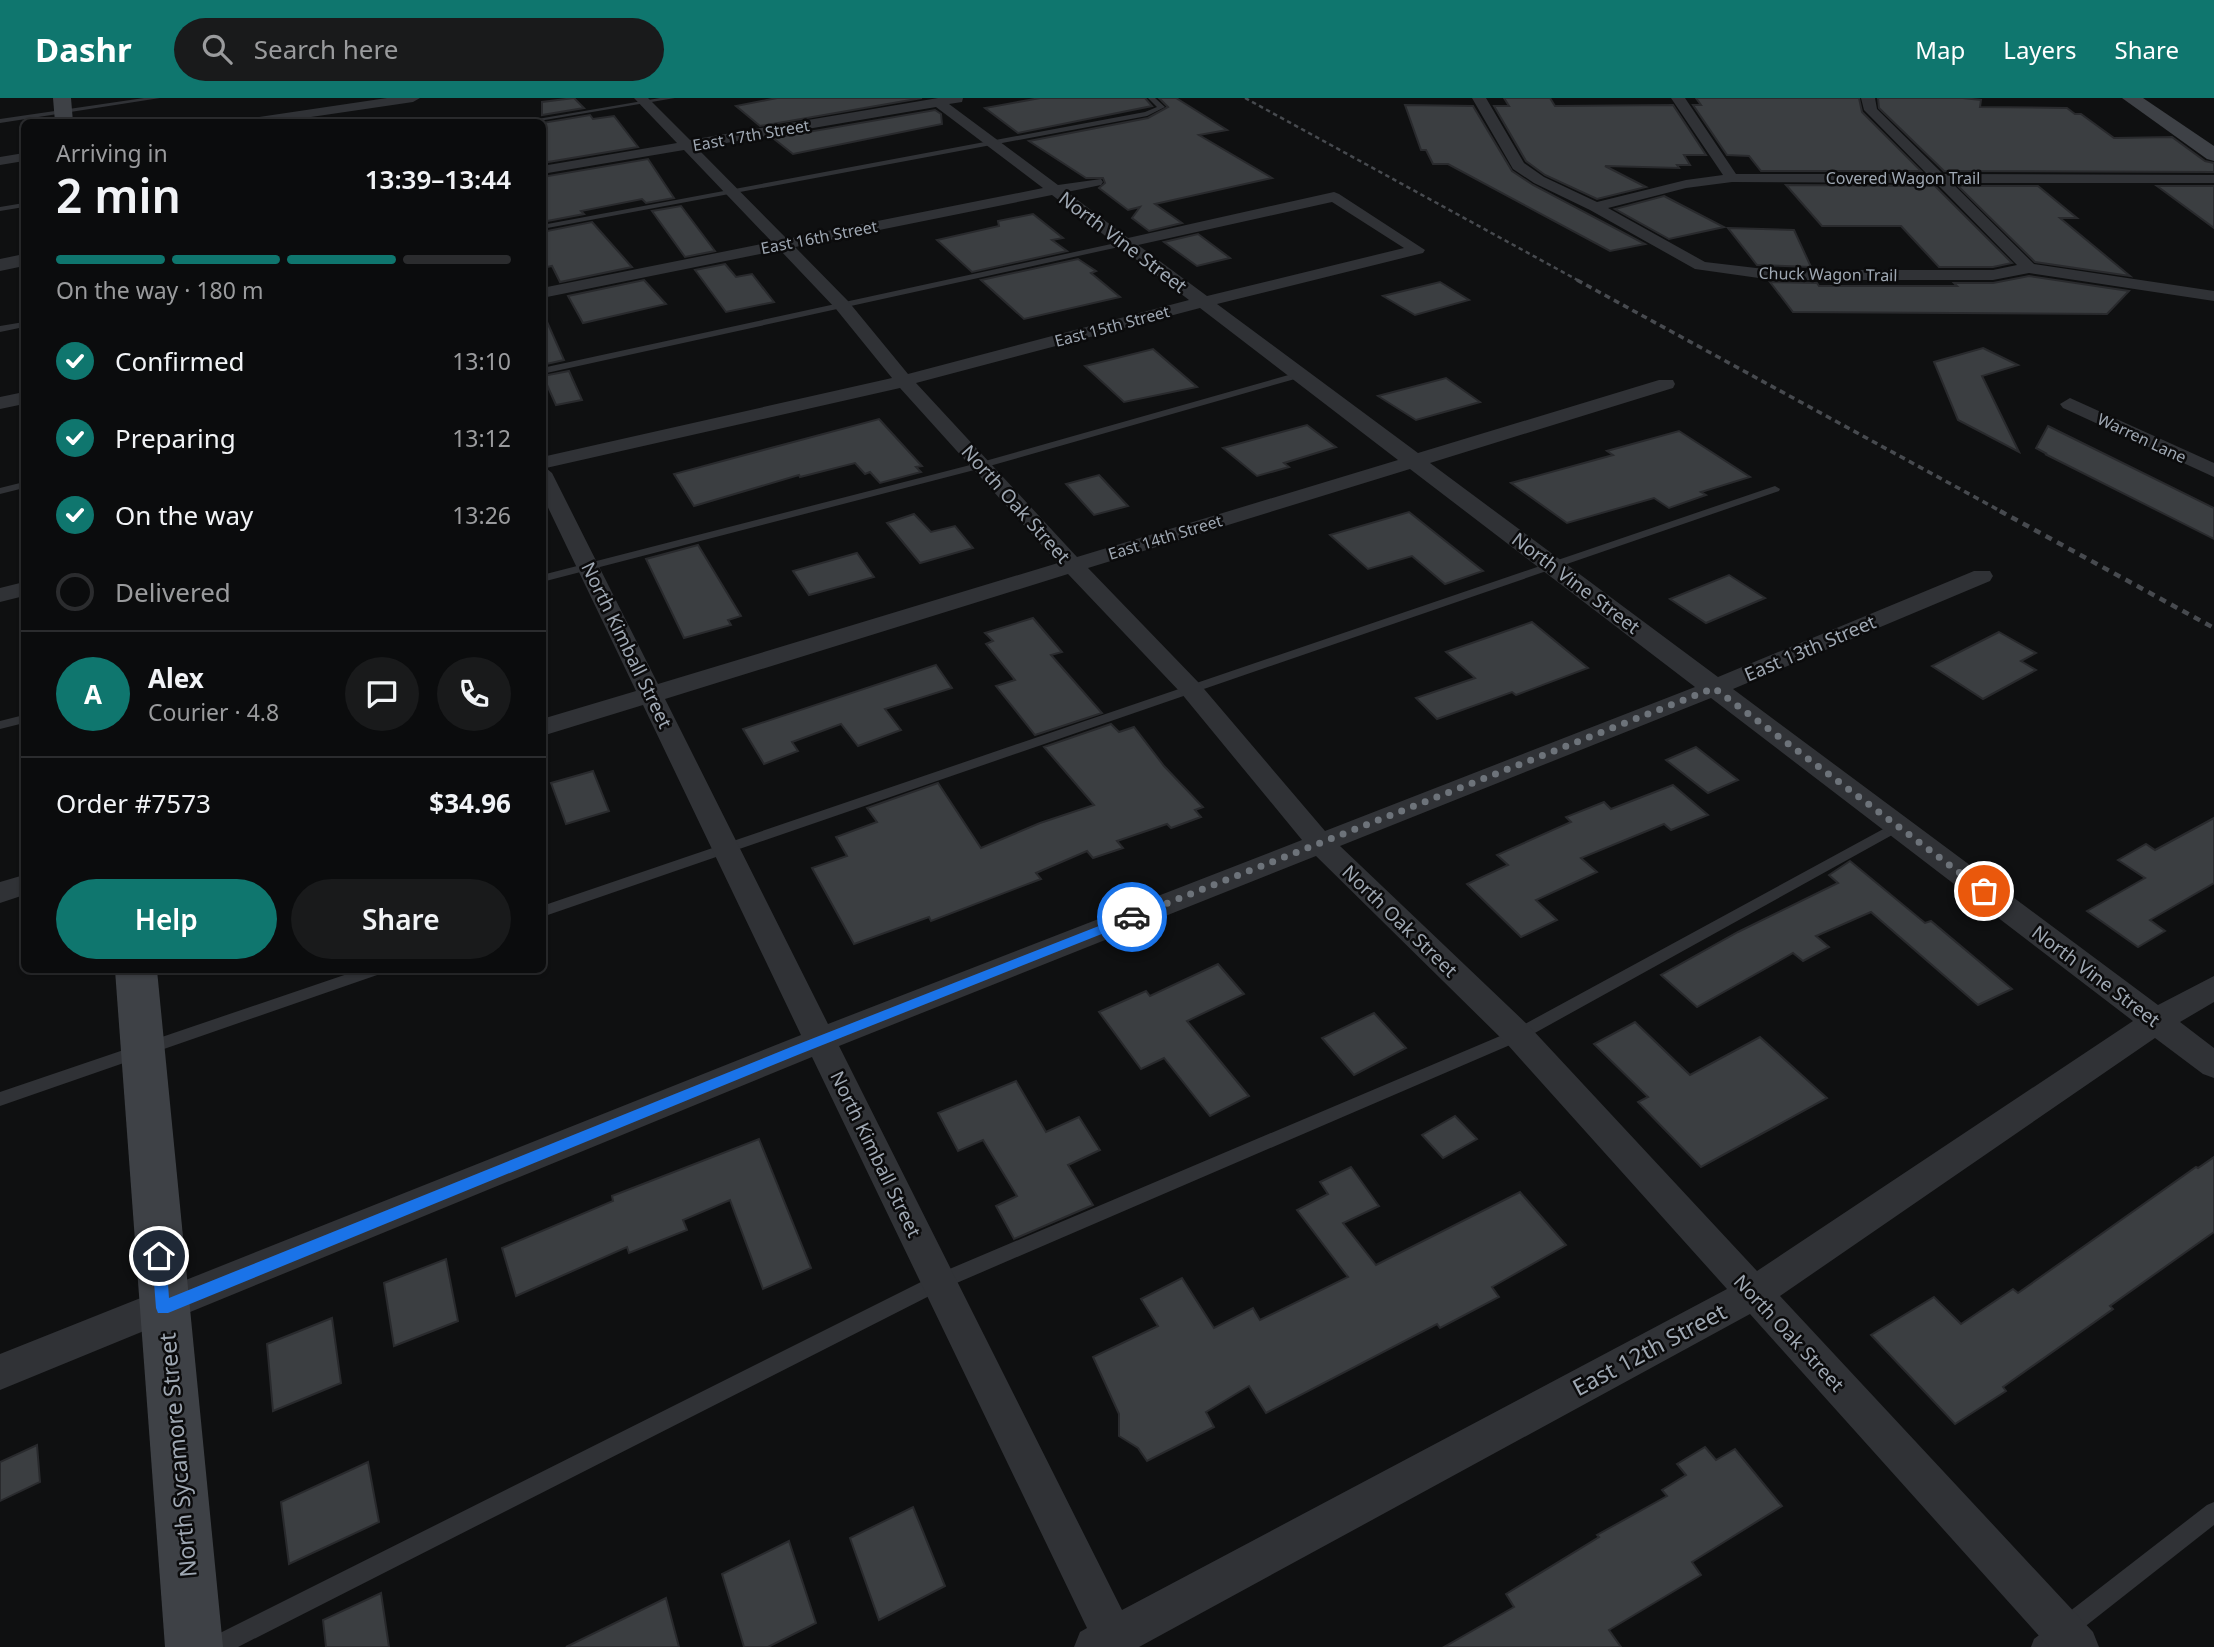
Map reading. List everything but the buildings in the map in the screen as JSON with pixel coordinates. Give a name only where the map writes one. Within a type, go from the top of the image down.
[{"type":"main road","points":[[2131,98],[2212,152]]},
{"type":"main road","name":"North Sycamore Street","points":[[136,973],[194,1647]]},
{"type":"street","points":[[273,119],[412,98]]},
{"type":"street","name":"Chuck Wagon Trail","points":[[1479,98],[1518,166],[1539,180],[1595,206],[1701,266],[1773,275],[1993,275],[2029,268],[2214,296]]},
{"type":"street","points":[[1678,98],[1732,178]]},
{"type":"street","points":[[1868,98],[1871,110],[2029,268]]},
{"type":"street","name":"North Oak Street","points":[[653,99],[687,146],[842,306],[904,381],[1072,565],[1190,688],[1320,843],[1518,1035],[1753,1294],[2061,1642]]},
{"type":"street","name":"North Vine Street","points":[[949,100],[991,142],[2214,1065]]},
{"type":"street","name":"East 17th Street","points":[[546,169],[949,100]]},
{"type":"street","points":[[0,161],[21,158]]},
{"type":"street","name":"Covered Wagon Trail","points":[[1595,206],[1686,184],[1732,178],[2214,179]]},
{"type":"street","name":"East 16th Street","points":[[546,292],[1096,182]]},
{"type":"street","name":"East 15th Street","points":[[546,462],[904,381],[1203,302],[1417,250],[1334,197],[1125,243]]},
{"type":"street","points":[[0,265],[21,261]]},
{"type":"street","name":"East 14th Street","points":[[546,727],[1666,384]]},
{"type":"street","points":[[0,403],[21,399]]},
{"type":"street","name":"Warren Lane","points":[[2070,404],[2214,471]]},
{"type":"street","name":"North Kimball Street","points":[[546,481],[939,1282],[1109,1643]]},
{"type":"street","name":"East 13th Street","points":[[0,1372],[821,1040],[1714,688],[1982,576]]},
{"type":"street","points":[[0,595],[21,590]]},
{"type":"street","points":[[0,893],[21,886]]},
{"type":"street","name":"East 12th Street","points":[[1109,1643],[1753,1294],[2156,1021],[2214,988]]},
{"type":"lane","points":[[0,121],[157,98]]},
{"type":"lane","points":[[546,226],[1147,114],[1162,107],[1151,98]]},
{"type":"lane","points":[[540,119],[653,99]]},
{"type":"lane","points":[[0,209],[21,206]]},
{"type":"lane","points":[[546,370],[1125,243]]},
{"type":"lane","points":[[0,329],[21,326]]},
{"type":"lane","points":[[546,578],[982,465],[1299,375]]},
{"type":"lane","points":[[0,491],[21,486]]},
{"type":"lane","points":[[546,911],[1775,489]]},
{"type":"lane","points":[[0,725],[21,720]]},
{"type":"lane","points":[[216,1647],[939,1282],[1518,1035],[1898,827]]},
{"type":"lane","points":[[0,1099],[366,973]]},
{"type":"lane","points":[[2061,1642],[2214,1511]]},
{"type":"railway","points":[[1245,98],[1581,282]]},
{"type":"railway","points":[[1577,280],[2004,513]]},
{"type":"railway","points":[[2000,511],[2214,628]]},
{"type":"way so far","points":[[1132,917],[1714,688],[1984,891]]},
{"type":"route","points":[[159,1256],[163,1308],[1132,917]]}]
